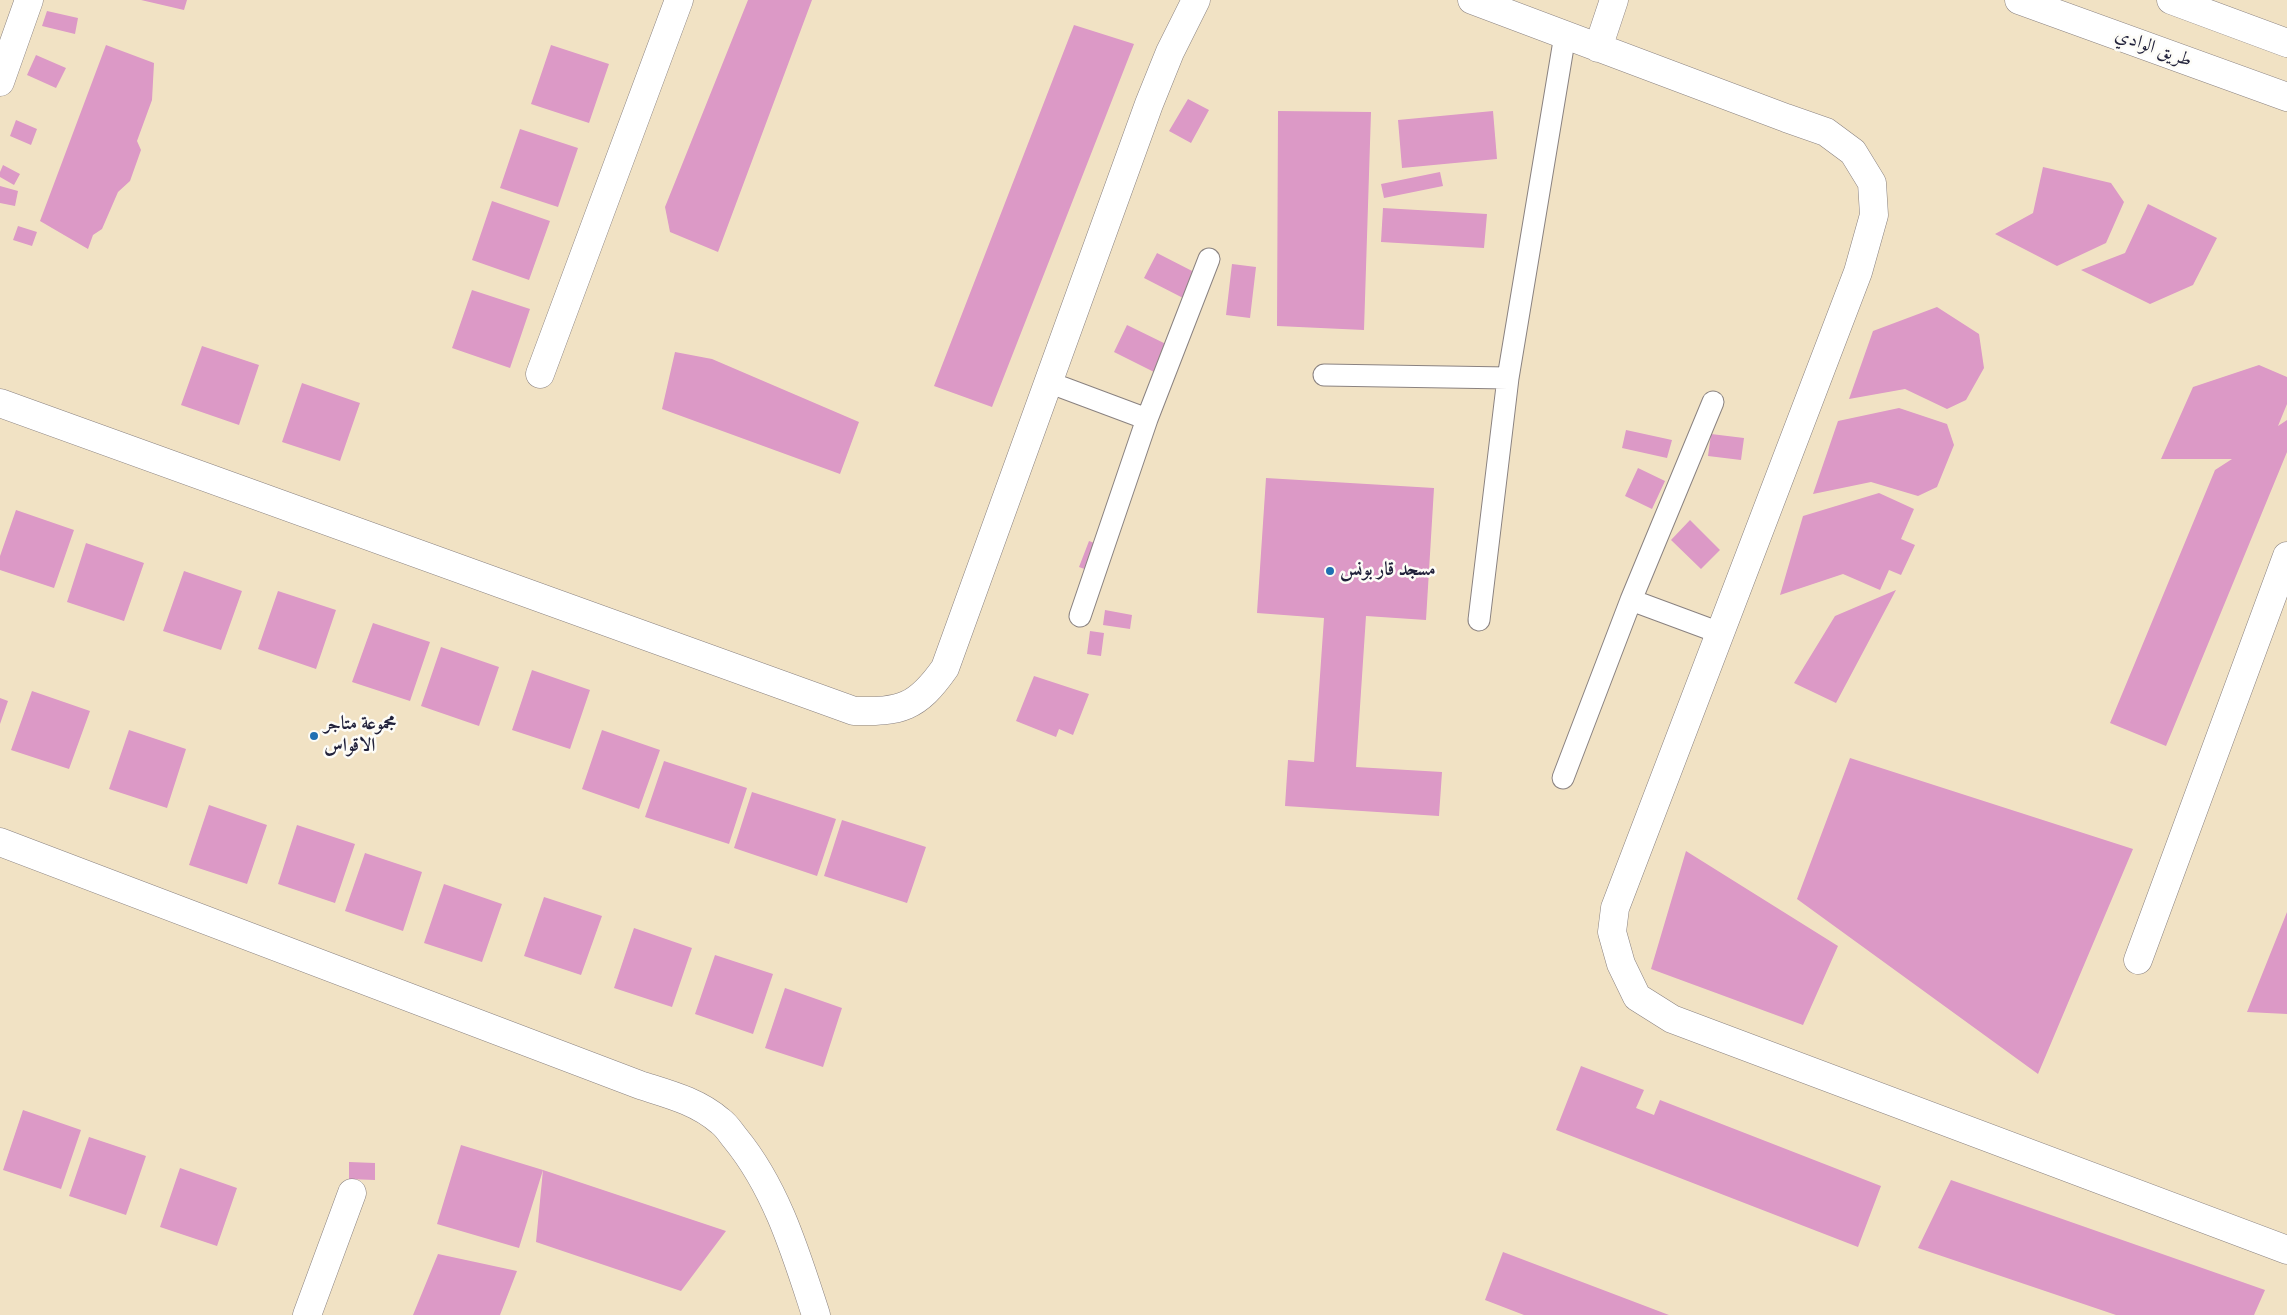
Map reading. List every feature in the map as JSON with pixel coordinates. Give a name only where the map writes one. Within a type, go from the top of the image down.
[{"type":"street","points":[[0,82],[30,0]]},
{"type":"street","points":[[540,374],[679,0]]},
{"type":"street","points":[[0,403],[854,711],[886,712],[914,702],[933,686],[945,668],[1149,104],[1170,52],[1196,0]]},
{"type":"street","points":[[1472,0],[1528,10],[1566,35],[1826,132],[1853,152],[1872,183],[1874,215],[1858,272],[1616,908],[1612,932],[1622,964],[1637,997],[1672,1019],[2287,1250]]},
{"type":"street","points":[[1598,48],[1614,0]]},
{"type":"street","name":"طريق الوادي","points":[[2019,0],[2287,97]]},
{"type":"street","points":[[2171,0],[2287,43]]},
{"type":"street","points":[[2138,960],[2287,556]]},
{"type":"street","points":[[0,842],[631,1082],[690,1101],[721,1121],[746,1152],[769,1190],[799,1263],[816,1315]]},
{"type":"street","points":[[307,1315],[352,1193]]},
{"type":"lane","points":[[1479,620],[1508,378],[1566,35]]},
{"type":"lane","points":[[1080,616],[1147,419],[1210,259]]},
{"type":"lane","points":[[1324,374],[1508,378]]},
{"type":"lane","points":[[1048,382],[1147,419]]},
{"type":"lane","points":[[1563,778],[1630,600],[1713,402]]},
{"type":"lane","points":[[1630,600],[1720,632]]},
{"type":"building","points":[[141,0],[187,0],[184,10]]},
{"type":"building","points":[[748,0],[812,0],[718,252],[670,232],[665,207]]},
{"type":"building","points":[[47,11],[78,18],[75,34],[42,26]]},
{"type":"building","points":[[1074,25],[1134,44],[992,407],[934,386]]},
{"type":"building","points":[[106,45],[154,63],[152,100],[137,141],[141,150],[130,181],[118,192],[102,229],[93,235],[88,249],[40,221]]},
{"type":"building","points":[[551,45],[609,64],[589,123],[531,104]]},
{"type":"building","points":[[36,55],[66,68],[56,88],[27,75]]},
{"type":"building","points":[[1188,99],[1209,110],[1191,143],[1169,131]]},
{"type":"building","points":[[1278,111],[1371,112],[1364,330],[1277,326]]},
{"type":"building","points":[[1493,111],[1497,159],[1402,168],[1398,120]]},
{"type":"building","points":[[16,120],[37,129],[31,145],[10,136]]},
{"type":"building","points":[[520,129],[578,148],[558,207],[500,188]]},
{"type":"building","points":[[3,165],[20,174],[14,185],[0,177]]},
{"type":"building","points":[[2043,167],[2111,183],[2124,202],[2106,243],[2057,266],[1995,234],[2033,213]]},
{"type":"building","points":[[1440,172],[1443,186],[1384,198],[1381,184]]},
{"type":"building","points":[[0,186],[18,191],[15,206],[0,203]]},
{"type":"building","points":[[492,201],[550,221],[529,280],[472,260]]},
{"type":"building","points":[[2148,204],[2217,238],[2193,285],[2150,304],[2081,270],[2125,253]]},
{"type":"building","points":[[1383,208],[1487,214],[1484,248],[1381,242]]},
{"type":"building","points":[[18,226],[37,232],[32,246],[13,240]]},
{"type":"building","points":[[1157,253],[1198,274],[1185,299],[1144,278]]},
{"type":"building","points":[[1232,264],[1256,267],[1250,318],[1226,315]]},
{"type":"building","points":[[472,290],[530,309],[510,368],[452,348]]},
{"type":"building","points":[[1937,307],[1979,334],[1984,368],[1966,400],[1947,409],[1905,389],[1849,399],[1873,331]]},
{"type":"building","points":[[1127,325],[1170,346],[1156,373],[1114,352]]},
{"type":"building","points":[[202,346],[259,365],[239,425],[181,405]]},
{"type":"building","points":[[675,352],[712,359],[859,422],[840,474],[662,409]]},
{"type":"building","points":[[2259,365],[2287,377],[2287,404],[2278,426],[2287,420],[2287,452],[2166,746],[2110,723],[2215,470],[2232,459],[2161,459],[2193,387]]},
{"type":"building","points":[[302,383],[360,403],[340,461],[282,442]]},
{"type":"building","points":[[1899,408],[1947,424],[1954,445],[1937,487],[1918,496],[1871,482],[1813,494],[1838,421]]},
{"type":"building","points":[[1626,430],[1672,440],[1667,458],[1622,448]]},
{"type":"building","points":[[1711,434],[1744,438],[1741,460],[1708,456]]},
{"type":"building","points":[[1638,468],[1665,481],[1652,509],[1625,496]]},
{"type":"building","points":[[1266,478],[1434,488],[1426,620],[1366,616],[1356,767],[1442,772],[1439,816],[1285,806],[1288,760],[1314,762],[1324,618],[1257,613]]},
{"type":"building","points":[[1879,493],[1914,509],[1901,539],[1915,545],[1901,575],[1889,570],[1880,590],[1843,574],[1780,595],[1803,516]]},
{"type":"building","points":[[16,510],[74,530],[54,588],[0,570],[0,556]]},
{"type":"building","points":[[1690,520],[1720,550],[1701,569],[1671,540]]},
{"type":"building","points":[[1089,541],[1100,545],[1090,571],[1079,567]]},
{"type":"building","points":[[86,543],[144,563],[124,621],[67,602]]},
{"type":"building","points":[[184,571],[242,591],[221,650],[163,631]]},
{"type":"building","points":[[1896,590],[1836,703],[1794,683],[1835,616]]},
{"type":"building","points":[[278,591],[336,610],[316,669],[258,649]]},
{"type":"building","points":[[1105,610],[1132,615],[1130,629],[1103,625]]},
{"type":"building","points":[[373,623],[430,642],[410,701],[352,682]]},
{"type":"building","points":[[1090,631],[1104,633],[1101,656],[1087,654]]},
{"type":"building","points":[[441,647],[499,667],[479,726],[421,706]]},
{"type":"building","points":[[532,670],[590,690],[570,749],[512,730]]},
{"type":"building","points":[[1034,676],[1089,694],[1073,735],[1059,729],[1056,737],[1016,721]]},
{"type":"building","points":[[32,691],[90,711],[69,769],[11,750]]},
{"type":"building","points":[[0,698],[8,701],[0,724]]},
{"type":"building","points":[[129,730],[186,749],[167,808],[109,789]]},
{"type":"building","points":[[602,730],[660,750],[639,809],[582,789]]},
{"type":"building","points":[[1850,758],[2133,849],[2038,1074],[1797,899]]},
{"type":"building","points":[[664,761],[747,788],[729,844],[645,817]]},
{"type":"building","points":[[752,792],[836,819],[817,876],[734,848]]},
{"type":"building","points":[[209,805],[267,825],[247,884],[189,865]]},
{"type":"building","points":[[842,820],[926,847],[907,903],[824,876]]},
{"type":"building","points":[[297,825],[355,844],[335,903],[278,884]]},
{"type":"building","points":[[1686,851],[1838,946],[1803,1025],[1651,969]]},
{"type":"building","points":[[365,853],[422,872],[403,931],[345,911]]},
{"type":"building","points":[[444,884],[502,904],[482,962],[424,943]]},
{"type":"building","points":[[544,897],[602,916],[581,975],[524,956]]},
{"type":"building","points":[[2287,912],[2287,1014],[2247,1012]]},
{"type":"building","points":[[634,928],[692,948],[672,1007],[614,988]]},
{"type":"building","points":[[715,955],[773,974],[753,1034],[695,1014]]},
{"type":"building","points":[[785,988],[842,1008],[823,1067],[765,1048]]},
{"type":"building","points":[[1581,1066],[1644,1090],[1636,1108],[1654,1115],[1660,1100],[1881,1186],[1858,1247],[1556,1130]]},
{"type":"building","points":[[23,1110],[81,1130],[61,1189],[3,1170]]},
{"type":"building","points":[[89,1137],[146,1156],[126,1215],[69,1196]]},
{"type":"building","points":[[461,1145],[543,1170],[519,1248],[437,1224]]},
{"type":"building","points":[[349,1162],[375,1163],[375,1180],[349,1179]]},
{"type":"building","points":[[180,1168],[237,1188],[217,1246],[160,1227]]},
{"type":"building","points":[[543,1170],[726,1231],[681,1291],[536,1242]]},
{"type":"building","points":[[1951,1180],[2265,1290],[2254,1315],[2116,1315],[1918,1248]]},
{"type":"building","points":[[1503,1252],[1669,1315],[1524,1315],[1485,1300]]},
{"type":"building","points":[[438,1254],[517,1271],[500,1315],[413,1315]]},
{"type":"place","name":"مسجد قار بونس","points":[[1330,571]]},
{"type":"place","name":"مجموعة متاجر الاقواس","points":[[314,736]]}]
